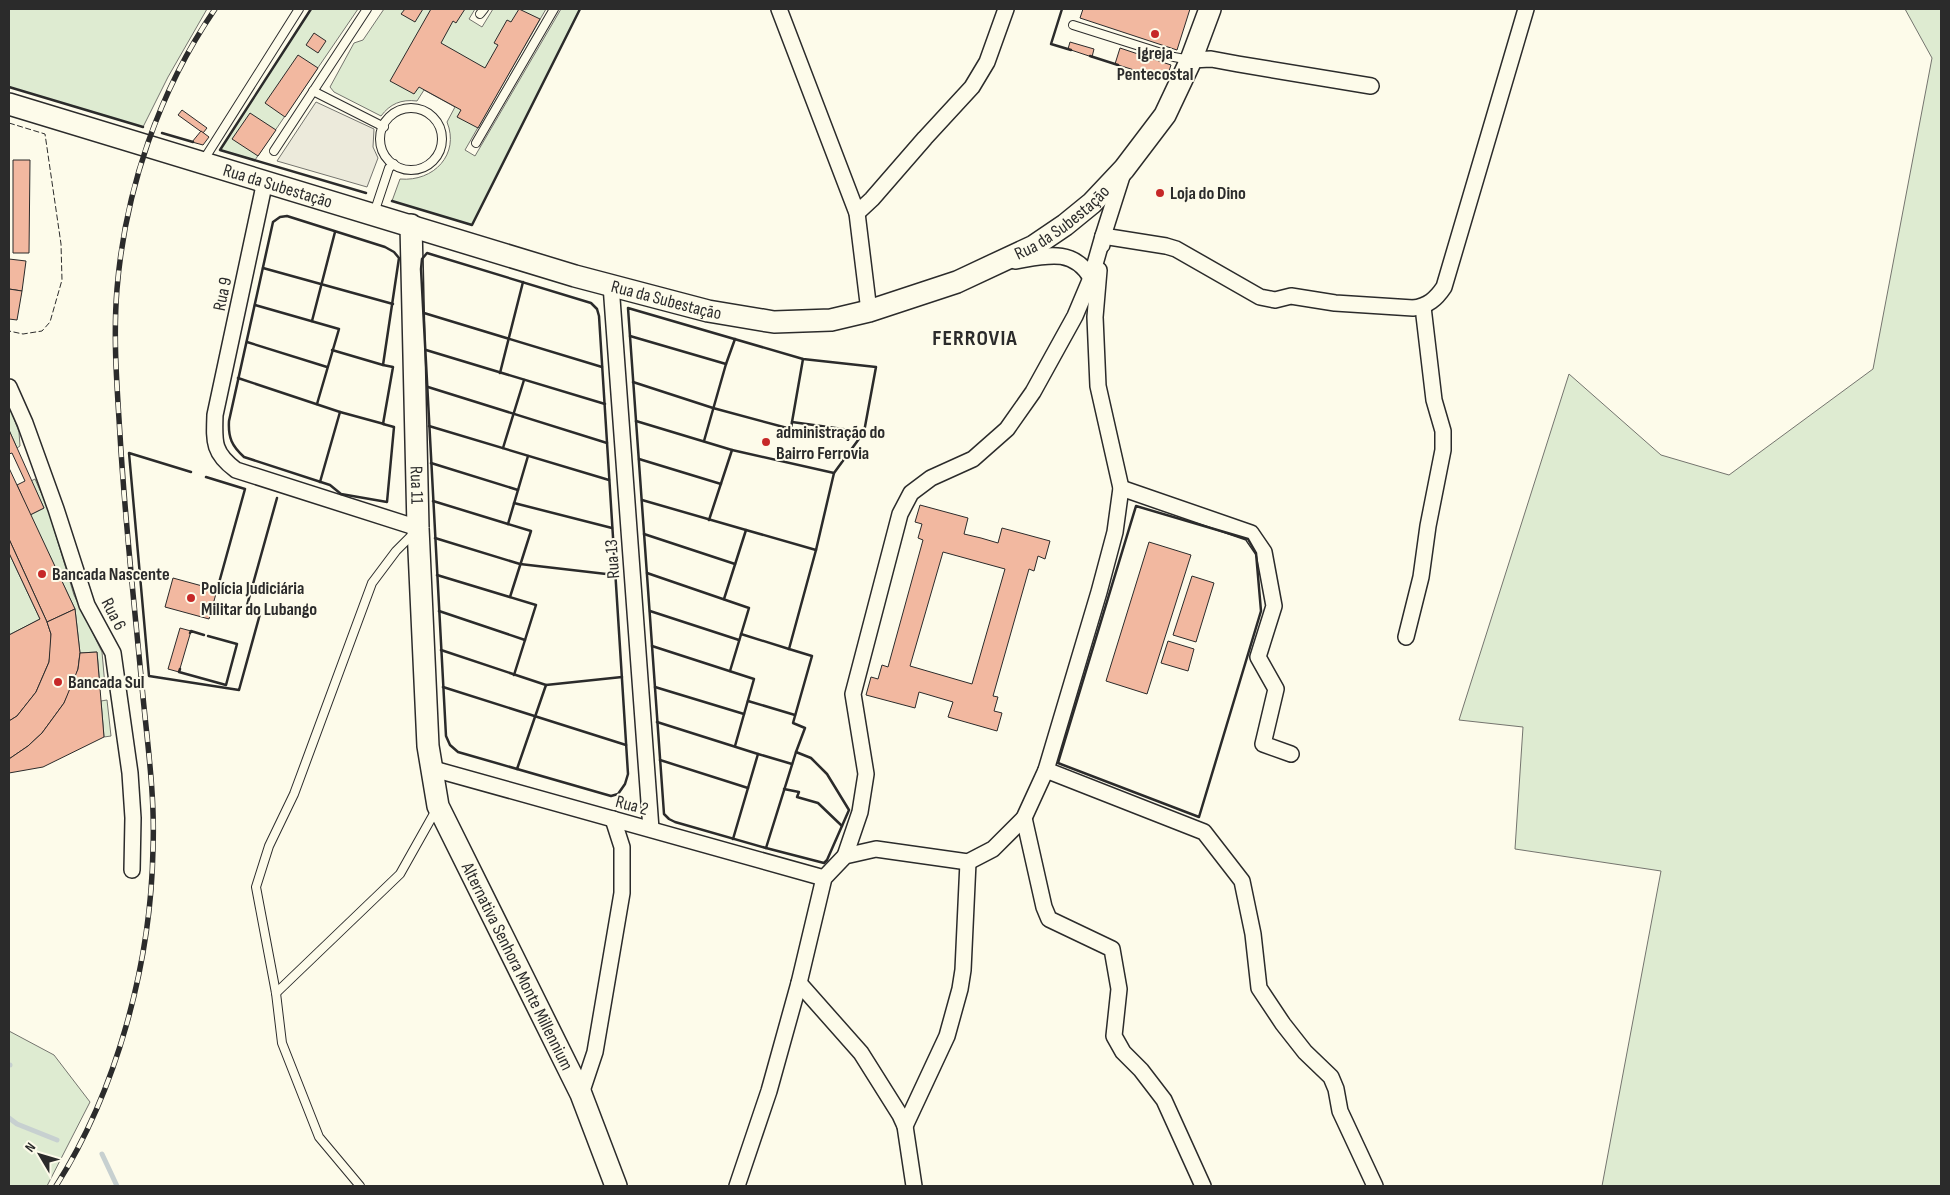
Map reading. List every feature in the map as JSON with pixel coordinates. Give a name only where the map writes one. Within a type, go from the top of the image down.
[{"type":"street","points":[[779,9],[857,213],[869,311]]},
{"type":"street","points":[[857,213],[872,199],[972,87],[987,62],[1006,9]]},
{"type":"street","name":"Rua da Subestação","points":[[9,104],[611,285],[708,311],[774,322],[831,320],[869,311],[957,282],[1000,264],[1034,246],[1065,225],[1092,202],[1124,169],[1166,115],[1191,60],[1210,9]]},
{"type":"street","points":[[1103,236],[1176,249],[1260,297],[1275,300],[1290,296],[1335,303],[1423,307],[1436,298],[1444,287],[1526,9]]},
{"type":"street","points":[[1191,60],[1221,60],[1371,86]]},
{"type":"street","points":[[737,1186],[768,1091],[799,982],[824,878],[846,856],[860,812],[866,774],[853,694],[900,514],[911,493],[931,478],[973,460],[1007,429],[1033,392],[1074,316],[1091,278],[1124,169]]},
{"type":"street","name":"Rua 9","points":[[265,181],[215,415],[214,438],[216,451],[224,461],[236,470],[418,528]]},
{"type":"street","name":"Rua 11","points":[[411,225],[418,528],[428,746]]},
{"type":"street","points":[[846,856],[876,849],[968,862],[993,849],[1024,818],[1046,770],[1115,532],[1121,488],[1098,386],[1094,317],[1103,236]]},
{"type":"street","points":[[1000,264],[1048,255],[1063,256],[1084,266],[1091,278]]},
{"type":"street","name":"Rua 13","points":[[611,285],[651,830]]},
{"type":"street","points":[[1406,638],[1421,577],[1428,526],[1444,450],[1444,432],[1434,400],[1423,307]]},
{"type":"street","name":"Rua 6","points":[[9,387],[25,423],[44,475],[87,605],[113,653],[130,773],[134,818],[132,870]]},
{"type":"street","points":[[1121,488],[1251,533],[1264,552],[1274,606],[1258,657],[1276,689],[1263,744],[1291,754]]},
{"type":"street","name":"Alternativa Senhora Monte Millennium","points":[[428,746],[430,768],[438,806],[580,1094],[616,1186]]},
{"type":"street","name":"Rua 2","points":[[430,768],[824,878]]},
{"type":"street","points":[[1046,770],[1204,832],[1242,881],[1253,934],[1259,988],[1283,1024],[1305,1052],[1330,1077],[1336,1089],[1340,1111],[1374,1186]]},
{"type":"street","points":[[1024,818],[1044,907],[1049,919],[1112,949],[1120,989],[1114,1036],[1123,1052],[1141,1070],[1164,1100],[1203,1186]]},
{"type":"street","points":[[580,1094],[595,1052],[622,893],[622,847],[613,819]]},
{"type":"street","points":[[905,1126],[947,1036],[960,989],[963,970],[968,862]]},
{"type":"street","points":[[799,982],[870,1064],[900,1115],[905,1126],[914,1186]]},
{"type":"lane","points":[[202,162],[299,9]]},
{"type":"lane","points":[[274,151],[367,9]]},
{"type":"lane","points":[[476,143],[554,9]]},
{"type":"lane","points":[[1072,25],[1174,57],[1191,60]]},
{"type":"lane","points":[[313,91],[384,127]]},
{"type":"lane","points":[[415,108],[425,111],[433,117],[439,126],[442,136],[439,151],[430,163],[422,168],[412,170],[394,164],[387,158],[382,149],[380,139],[387,120],[395,113],[404,109],[415,108]]},
{"type":"lane","points":[[374,214],[390,168],[394,164]]},
{"type":"lane","points":[[360,1186],[319,1137],[282,1043],[276,993],[256,887],[270,846],[294,794],[372,583],[396,551],[418,528]]},
{"type":"lane","points":[[276,993],[400,874],[438,806]]},
{"type":"green space","points":[[9,9],[207,9],[168,77],[143,127],[9,87]]},
{"type":"green space","points":[[311,9],[358,9],[255,160],[220,150]]},
{"type":"green space","points":[[384,9],[475,9],[469,19],[482,27],[493,9],[546,9],[465,150],[475,156],[561,9],[580,9],[472,225],[392,201],[400,179],[424,176],[441,164],[447,155],[450,145],[447,122],[455,107],[424,90],[417,101],[396,103],[381,116],[334,92],[330,87],[354,43],[363,40]]},
{"type":"green space","points":[[1905,9],[1941,9],[1941,1186],[1602,1186],[1661,871],[1515,849],[1523,727],[1459,720],[1569,374],[1661,455],[1729,475],[1873,369],[1932,58]]},
{"type":"green space","points":[[9,405],[19,432],[20,446],[17,448],[9,430]]},
{"type":"green space","points":[[35,479],[47,506],[74,595],[102,652],[105,686],[100,686],[97,652],[80,653],[75,609],[30,515],[44,508],[31,481]]},
{"type":"green space","points":[[9,553],[40,619],[9,635]]},
{"type":"green space","points":[[107,700],[111,736],[104,737],[101,701]]},
{"type":"green space","points":[[9,1031],[54,1055],[90,1102],[47,1186],[9,1186]]},
{"type":"shaded area","points":[[316,102],[374,129],[373,147],[378,158],[367,187],[277,161]]},
{"type":"building","points":[[405,9],[423,9],[415,22],[401,14]]},
{"type":"building","points":[[431,9],[465,9],[456,23],[453,21],[441,43],[485,68],[498,45],[494,43],[507,20],[511,22],[519,9],[540,19],[478,128],[457,117],[461,110],[419,87],[414,94],[390,81]]},
{"type":"building","name":"Igreja Pentecostal","points":[[1083,9],[1190,9],[1177,50],[1080,18]]},
{"type":"building","points":[[314,33],[326,41],[318,53],[306,45]]},
{"type":"building","points":[[1070,42],[1094,49],[1092,57],[1068,49]]},
{"type":"building","points":[[1120,48],[1171,65],[1166,80],[1115,64]]},
{"type":"building","points":[[298,55],[318,68],[285,117],[265,103]]},
{"type":"building","points":[[182,110],[207,128],[203,133],[178,115]]},
{"type":"building","points":[[250,113],[276,130],[258,156],[232,139]]},
{"type":"building","points":[[201,131],[209,137],[203,145],[192,142]]},
{"type":"building","points":[[13,160],[30,160],[29,253],[13,253]]},
{"type":"building","points":[[9,259],[26,261],[22,291],[9,289]]},
{"type":"building","points":[[9,289],[22,291],[17,320],[9,319]]},
{"type":"building","points":[[9,430],[44,508],[30,515],[17,485],[25,481],[12,453],[9,454]]},
{"type":"building","name":"Bancada Nascente","points":[[9,468],[75,609],[47,622],[9,539]]},
{"type":"building","points":[[920,505],[968,518],[964,534],[998,543],[1002,528],[1050,541],[1045,559],[1038,556],[1034,571],[1029,569],[993,696],[998,697],[994,711],[1002,713],[997,731],[948,717],[953,702],[919,692],[915,708],[866,695],[871,677],[878,679],[882,665],[888,667],[923,540],[918,538],[922,524],[915,522]],"holes":[[[943,552],[1005,569],[972,684],[910,666]]]},
{"type":"building","points":[[9,539],[47,622],[51,634],[51,647],[49,662],[36,692],[17,716],[9,721],[9,635],[40,619],[9,553]]},
{"type":"building","points":[[1149,542],[1191,555],[1147,694],[1106,681]]},
{"type":"building","points":[[1192,576],[1214,583],[1196,642],[1173,635]]},
{"type":"building","name":"Polícia Judiciária Militar do Lubango","points":[[173,578],[217,590],[209,619],[165,607]]},
{"type":"building","name":"Bancada Sul","points":[[75,609],[80,653],[73,685],[64,703],[42,733],[28,746],[9,759],[9,721],[17,716],[36,692],[49,662],[51,634],[47,622]]},
{"type":"building","points":[[180,628],[191,631],[179,672],[168,669]]},
{"type":"building","points":[[1168,641],[1194,649],[1188,671],[1161,663]]},
{"type":"building","points":[[97,652],[104,737],[43,767],[9,773],[9,759],[28,746],[42,733],[64,703],[78,669],[80,653]]},
{"type":"waterway","points":[[9,1118],[17,1124],[57,1140]]},
{"type":"waterway","points":[[102,1154],[117,1186]]},
{"type":"railway","points":[[56,1186],[78,1149],[97,1109],[127,1024],[138,980],[151,892],[153,849],[152,792],[127,534],[115,344],[117,289],[121,252],[137,179],[161,108],[177,73],[215,9]]},
{"type":"fence","points":[[9,123],[45,134],[61,244],[62,280],[50,322],[42,331],[23,334],[9,331]]},
{"type":"wall","points":[[311,9],[220,150],[366,193]]},
{"type":"wall","points":[[392,201],[472,225],[580,9]]},
{"type":"wall","points":[[1062,9],[1051,44],[1071,50]]},
{"type":"wall","points":[[1090,56],[1118,65]]},
{"type":"wall","points":[[9,87],[143,127]]},
{"type":"wall","points":[[162,133],[193,142]]},
{"type":"wall","points":[[287,216],[385,247],[394,252],[399,258],[383,365],[393,367],[383,424],[394,427],[387,502],[341,494],[330,485],[244,457],[236,449],[232,441],[229,432],[229,421],[273,222],[280,217],[287,216]]},
{"type":"wall","points":[[312,321],[335,232]]},
{"type":"wall","points":[[427,253],[591,303],[597,309],[599,316],[628,774],[625,784],[618,794],[611,796],[458,752],[450,745],[446,736],[421,269],[422,259],[427,253]]},
{"type":"wall","points":[[263,268],[393,304]]},
{"type":"wall","points":[[500,373],[523,282]]},
{"type":"wall","points":[[255,305],[339,329],[317,404]]},
{"type":"wall","points":[[628,308],[803,359],[876,367],[864,432],[834,473],[816,550],[789,649],[812,656],[793,723],[805,728],[796,752],[811,758],[827,774],[849,810],[824,863],[675,822],[664,814],[628,308]]},
{"type":"wall","points":[[424,313],[602,367]]},
{"type":"wall","points":[[630,336],[726,364],[735,339]]},
{"type":"wall","points":[[247,342],[327,367]]},
{"type":"wall","points":[[332,350],[383,365]]},
{"type":"wall","points":[[426,350],[605,404]]},
{"type":"wall","points":[[792,422],[803,359]]},
{"type":"wall","points":[[704,441],[726,364]]},
{"type":"wall","points":[[238,378],[340,412],[320,482]]},
{"type":"wall","points":[[503,448],[524,380]]},
{"type":"wall","points":[[633,382],[713,408],[791,429],[792,422],[864,432]]},
{"type":"wall","points":[[428,387],[607,443]]},
{"type":"wall","points":[[340,412],[384,424]]},
{"type":"wall","points":[[636,421],[732,450],[709,520]]},
{"type":"wall","points":[[429,426],[609,480]]},
{"type":"wall","points":[[732,450],[834,473]]},
{"type":"wall","points":[[191,472],[129,453],[149,676],[239,690],[260,614],[246,609],[277,498]]},
{"type":"wall","points":[[508,524],[528,456]]},
{"type":"wall","points":[[639,459],[721,484]]},
{"type":"wall","points":[[431,463],[518,490]]},
{"type":"wall","points":[[206,477],[245,489],[217,590]]},
{"type":"wall","points":[[642,500],[746,530],[724,599]]},
{"type":"wall","points":[[433,501],[531,531],[510,597]]},
{"type":"wall","points":[[514,503],[612,528]]},
{"type":"wall","points":[[1136,506],[1248,539],[1256,553],[1261,611],[1199,817],[1058,763],[1136,506]]},
{"type":"wall","points":[[746,530],[816,550]]},
{"type":"wall","points":[[644,534],[735,564]]},
{"type":"wall","points":[[435,538],[520,564],[615,575]]},
{"type":"wall","points":[[647,573],[749,608],[730,671]]},
{"type":"wall","points":[[437,575],[536,605],[514,675]]},
{"type":"wall","points":[[439,611],[525,640]]},
{"type":"wall","points":[[650,611],[739,640]]},
{"type":"wall","points":[[190,633],[191,631],[204,635]]},
{"type":"wall","points":[[741,634],[789,649]]},
{"type":"wall","points":[[180,669],[179,672],[226,685],[237,644],[208,636]]},
{"type":"wall","points":[[652,646],[754,679],[735,746]]},
{"type":"wall","points":[[441,650],[546,685],[517,769]]},
{"type":"wall","points":[[546,685],[622,677]]},
{"type":"wall","points":[[443,687],[626,745]]},
{"type":"wall","points":[[655,687],[744,714]]},
{"type":"wall","points":[[748,701],[795,715]]},
{"type":"wall","points":[[657,722],[758,754],[733,839]]},
{"type":"wall","points":[[766,848],[796,752]]},
{"type":"wall","points":[[758,754],[792,764]]},
{"type":"wall","points":[[660,760],[748,788]]},
{"type":"wall","points":[[784,789],[799,792],[797,797],[818,803],[842,826]]},
{"type":"place","name":"Igreja Pentecostal","points":[[1155,34]]},
{"type":"place","name":"Loja do Dino","points":[[1160,193]]},
{"type":"place","name":"administração do Bairro Ferrovia","points":[[766,442]]},
{"type":"place","name":"Bancada Nascente","points":[[42,574]]},
{"type":"place","name":"Polícia Judiciária Militar do Lubango","points":[[191,598]]},
{"type":"place","name":"Bancada Sul","points":[[58,682]]},
{"type":"district","name":"FERROVIA","points":[[975,337]]}]
